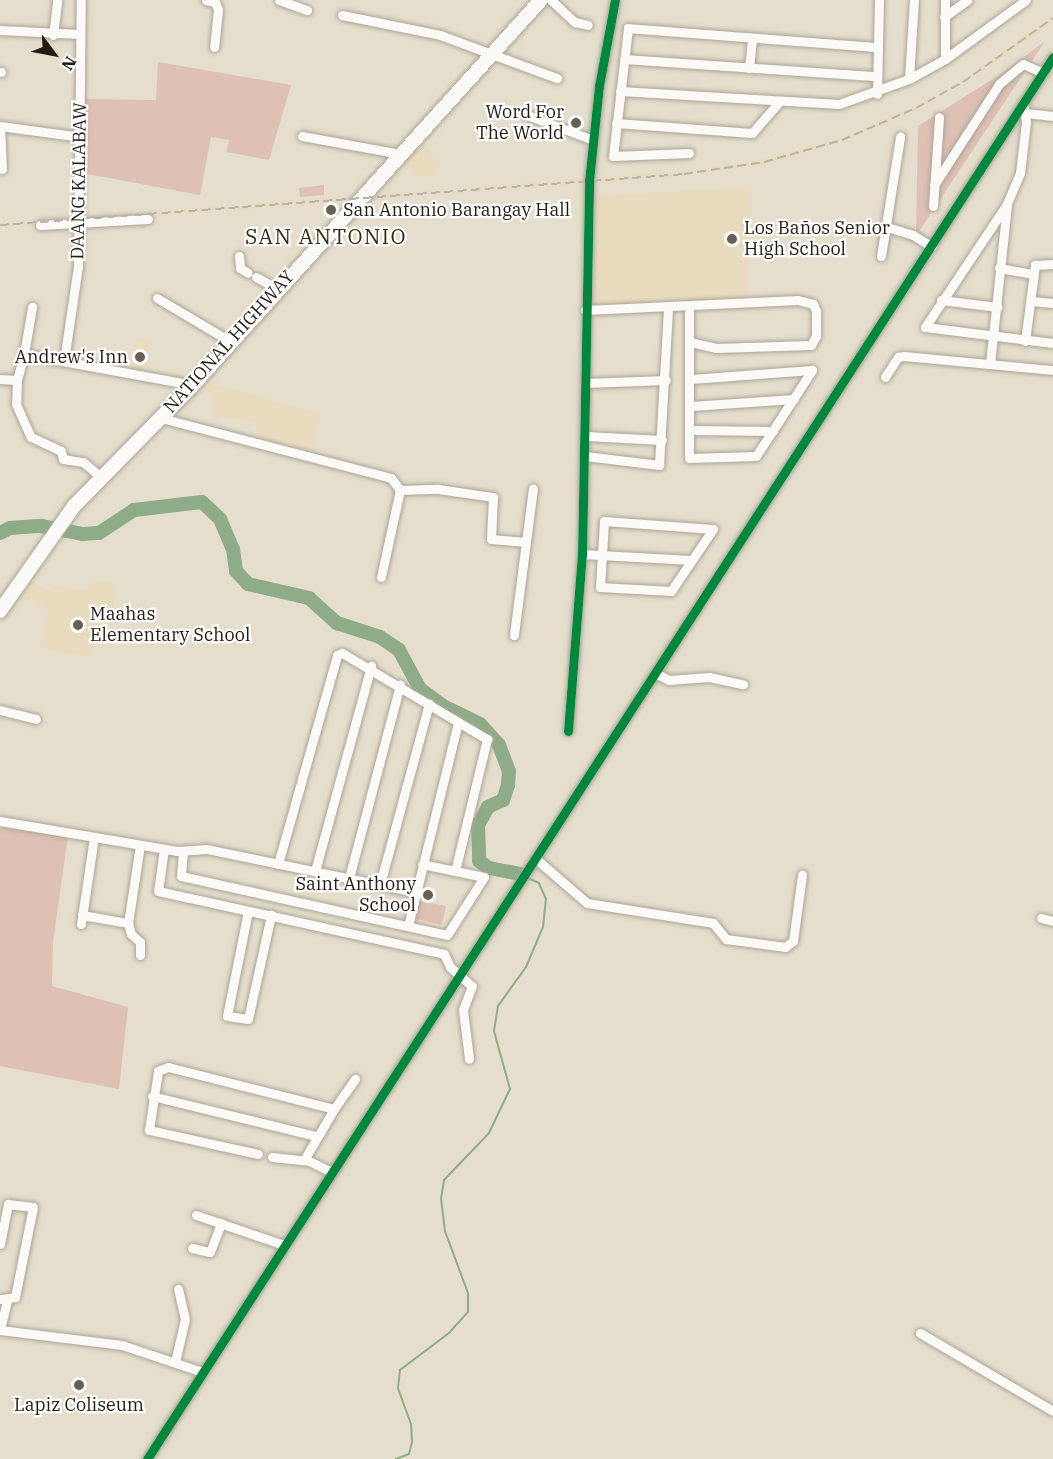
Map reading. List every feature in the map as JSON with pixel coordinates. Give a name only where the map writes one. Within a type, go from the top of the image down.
[{"type":"main road","name":"NATIONAL HIGHWAY","points":[[0,611],[63,520],[101,477],[193,385],[541,0]]},
{"type":"street","points":[[53,35],[57,0]]},
{"type":"street","name":"DAANG KALABAW","points":[[64,360],[78,266],[81,0]]},
{"type":"street","points":[[206,0],[215,2],[218,10],[214,46]]},
{"type":"street","points":[[279,0],[307,10]]},
{"type":"street","points":[[551,0],[575,22],[588,25]]},
{"type":"street","points":[[568,731],[582,555],[586,436],[585,310],[593,140],[615,0]]},
{"type":"street","points":[[877,94],[879,0]]},
{"type":"street","points":[[909,79],[914,0]]},
{"type":"street","points":[[945,0],[945,59]]},
{"type":"street","points":[[944,17],[967,0]]},
{"type":"street","points":[[620,91],[778,103],[839,104],[877,94],[945,59],[1026,0]]},
{"type":"street","points":[[342,15],[440,35],[557,78]]},
{"type":"street","points":[[689,153],[616,159],[613,156],[628,28],[752,39],[877,46]]},
{"type":"street","points":[[0,30],[53,35],[80,34]]},
{"type":"street","points":[[749,68],[752,39]]},
{"type":"street","points":[[147,1459],[521,882],[836,389],[1024,108],[1053,57]]},
{"type":"street","points":[[624,59],[876,76]]},
{"type":"street","points":[[934,185],[999,84],[1023,64],[1043,73]]},
{"type":"street","points":[[616,123],[752,133],[778,103]]},
{"type":"street","points":[[1024,108],[1053,116]]},
{"type":"street","points":[[1024,108],[1020,173],[1007,204],[925,327],[994,339],[1053,343]]},
{"type":"street","points":[[527,115],[593,140]]},
{"type":"street","points":[[933,206],[939,117]]},
{"type":"street","points":[[2,169],[0,126],[81,137]]},
{"type":"street","points":[[302,136],[401,154]]},
{"type":"street","points":[[881,256],[900,137]]},
{"type":"street","points":[[990,364],[998,306],[999,268],[1007,204]]},
{"type":"street","points":[[40,225],[148,219]]},
{"type":"street","points":[[887,227],[913,235],[932,247]]},
{"type":"street","points":[[239,256],[240,268],[278,289]]},
{"type":"street","points":[[1025,341],[1035,265],[1053,264]]},
{"type":"street","points":[[999,268],[1033,274]]},
{"type":"street","points":[[157,298],[231,342]]},
{"type":"street","points":[[585,310],[668,309],[798,300],[813,304],[817,322],[811,345],[716,348],[691,342]]},
{"type":"street","points":[[941,300],[998,306]]},
{"type":"street","points":[[1030,301],[1053,303]]},
{"type":"street","points":[[32,307],[17,380],[16,404],[31,437],[62,451],[63,459],[83,462],[101,477]]},
{"type":"street","points":[[689,308],[692,379],[689,458],[756,456],[812,370],[692,379]]},
{"type":"street","points":[[585,456],[659,465],[666,380],[668,309]]},
{"type":"street","points":[[24,354],[193,385]]},
{"type":"street","points":[[885,377],[898,357],[1053,370]]},
{"type":"street","points":[[0,379],[17,380]]},
{"type":"street","points":[[585,383],[666,380]]},
{"type":"street","points":[[691,406],[794,399]]},
{"type":"street","points":[[161,418],[391,478],[400,490],[381,576]]},
{"type":"street","points":[[691,430],[773,431]]},
{"type":"street","points":[[586,436],[662,440]]},
{"type":"street","points":[[400,490],[410,488],[489,495],[494,503],[491,539],[526,542]]},
{"type":"street","points":[[514,635],[533,488]]},
{"type":"street","points":[[603,521],[713,529],[691,560],[672,591],[600,586],[603,521]]},
{"type":"street","points":[[582,555],[691,560]]},
{"type":"street","points":[[278,864],[338,655],[342,653],[371,666],[458,723],[487,739],[455,871]]},
{"type":"street","points":[[315,871],[371,666]]},
{"type":"street","points":[[655,673],[669,680],[709,677],[743,684]]},
{"type":"street","points":[[349,878],[400,685]]},
{"type":"street","points":[[380,884],[429,704]]},
{"type":"street","points":[[0,710],[36,719]]},
{"type":"street","points":[[408,926],[458,723]]},
{"type":"street","points":[[0,821],[183,852],[207,849],[415,892]]},
{"type":"street","points":[[94,837],[81,920],[128,922]]},
{"type":"street","points":[[140,845],[128,922],[131,934],[140,942],[141,955]]},
{"type":"street","points":[[164,849],[158,891],[441,952],[459,977],[472,986],[463,1010],[469,1059]]},
{"type":"street","points":[[183,852],[180,876],[447,935],[484,877],[422,864]]},
{"type":"street","points":[[535,860],[587,903],[713,923],[726,939],[785,947],[793,941],[802,875]]},
{"type":"street","points":[[248,911],[227,1016],[248,1019],[271,915]]},
{"type":"street","points":[[1041,918],[1053,921]]},
{"type":"street","points":[[258,1154],[149,1130],[152,1096],[158,1071],[168,1067],[334,1110]]},
{"type":"street","points":[[304,1160],[316,1136],[355,1079]]},
{"type":"street","points":[[152,1096],[316,1136]]},
{"type":"street","points":[[272,1157],[304,1160],[332,1172]]},
{"type":"street","points":[[0,1244],[3,1209],[12,1202],[34,1209],[15,1298],[2,1301],[0,1329],[122,1345],[202,1372]]},
{"type":"street","points":[[196,1215],[284,1245]]},
{"type":"street","points":[[192,1248],[210,1252],[221,1223]]},
{"type":"street","points":[[175,1362],[184,1319],[178,1289]]},
{"type":"street","points":[[920,1333],[1053,1411]]},
{"type":"shaded area","points":[[1053,15],[1053,22],[1010,53],[917,110],[843,142],[765,164],[684,176],[0,228],[0,223],[684,171],[764,159],[841,138],[915,106],[962,80]]},
{"type":"shaded area","points":[[1045,41],[916,236],[918,126],[1004,72]]},
{"type":"shaded area","points":[[158,62],[291,85],[269,160],[226,152],[229,140],[211,137],[200,195],[82,173],[84,99],[156,100]]},
{"type":"shaded area","points":[[421,144],[440,161],[433,176],[418,177],[403,165]]},
{"type":"shaded area","points":[[324,185],[324,195],[300,197],[299,188]]},
{"type":"shaded area","name":"Los Baños Senior High School","points":[[751,187],[746,299],[594,307],[598,196]]},
{"type":"shaded area","name":"Andrew's Inn","points":[[136,336],[152,341],[143,376],[130,373]]},
{"type":"shaded area","points":[[209,383],[320,413],[310,456],[257,443],[259,424],[212,414],[217,398],[203,390]]},
{"type":"shaded area","name":"Maahas Elementary School","points":[[30,580],[50,592],[52,585],[88,591],[90,580],[115,584],[110,645],[94,642],[91,658],[41,648],[48,608],[21,596]]},
{"type":"shaded area","points":[[0,828],[68,836],[53,942],[52,986],[128,1007],[119,1089],[0,1066]]},
{"type":"shaded area","points":[[416,900],[446,906],[442,925],[412,918]]},
{"type":"waterway","points":[[0,533],[10,528],[41,526],[83,534],[99,533],[134,510],[202,502],[220,519],[233,549],[236,571],[248,584],[309,598],[337,623],[380,637],[399,650],[420,689],[443,706],[480,724],[499,745],[509,771],[508,785],[503,800],[488,807],[478,825],[479,861],[489,868],[520,874]]},
{"type":"waterway","points":[[396,1459],[409,1454],[412,1442],[411,1424],[398,1388],[400,1370],[449,1333],[468,1312],[468,1293],[445,1231],[441,1199],[444,1180],[489,1133],[510,1089],[494,1031],[498,1006],[526,967],[543,927],[546,899],[539,883],[528,878]]},
{"type":"railway","points":[[0,225],[684,174],[764,162],[842,140],[916,108],[963,82],[1053,18]]},
{"type":"cycle path","points":[[568,731],[582,554],[589,181],[599,86],[615,0]]},
{"type":"cycle path","points":[[147,1459],[1053,57]]},
{"type":"place","name":"Word For The World","points":[[576,123]]},
{"type":"place","name":"San Antonio Barangay Hall","points":[[331,210]]},
{"type":"place","name":"Los Baños Senior High School","points":[[732,239]]},
{"type":"place","name":"Andrew's Inn","points":[[140,357]]},
{"type":"place","name":"Maahas Elementary School","points":[[78,625]]},
{"type":"place","name":"Saint Anthony School","points":[[428,895]]},
{"type":"place","name":"Lapiz Coliseum","points":[[79,1385]]},
{"type":"district","name":"SAN ANTONIO","points":[[326,236]]}]
